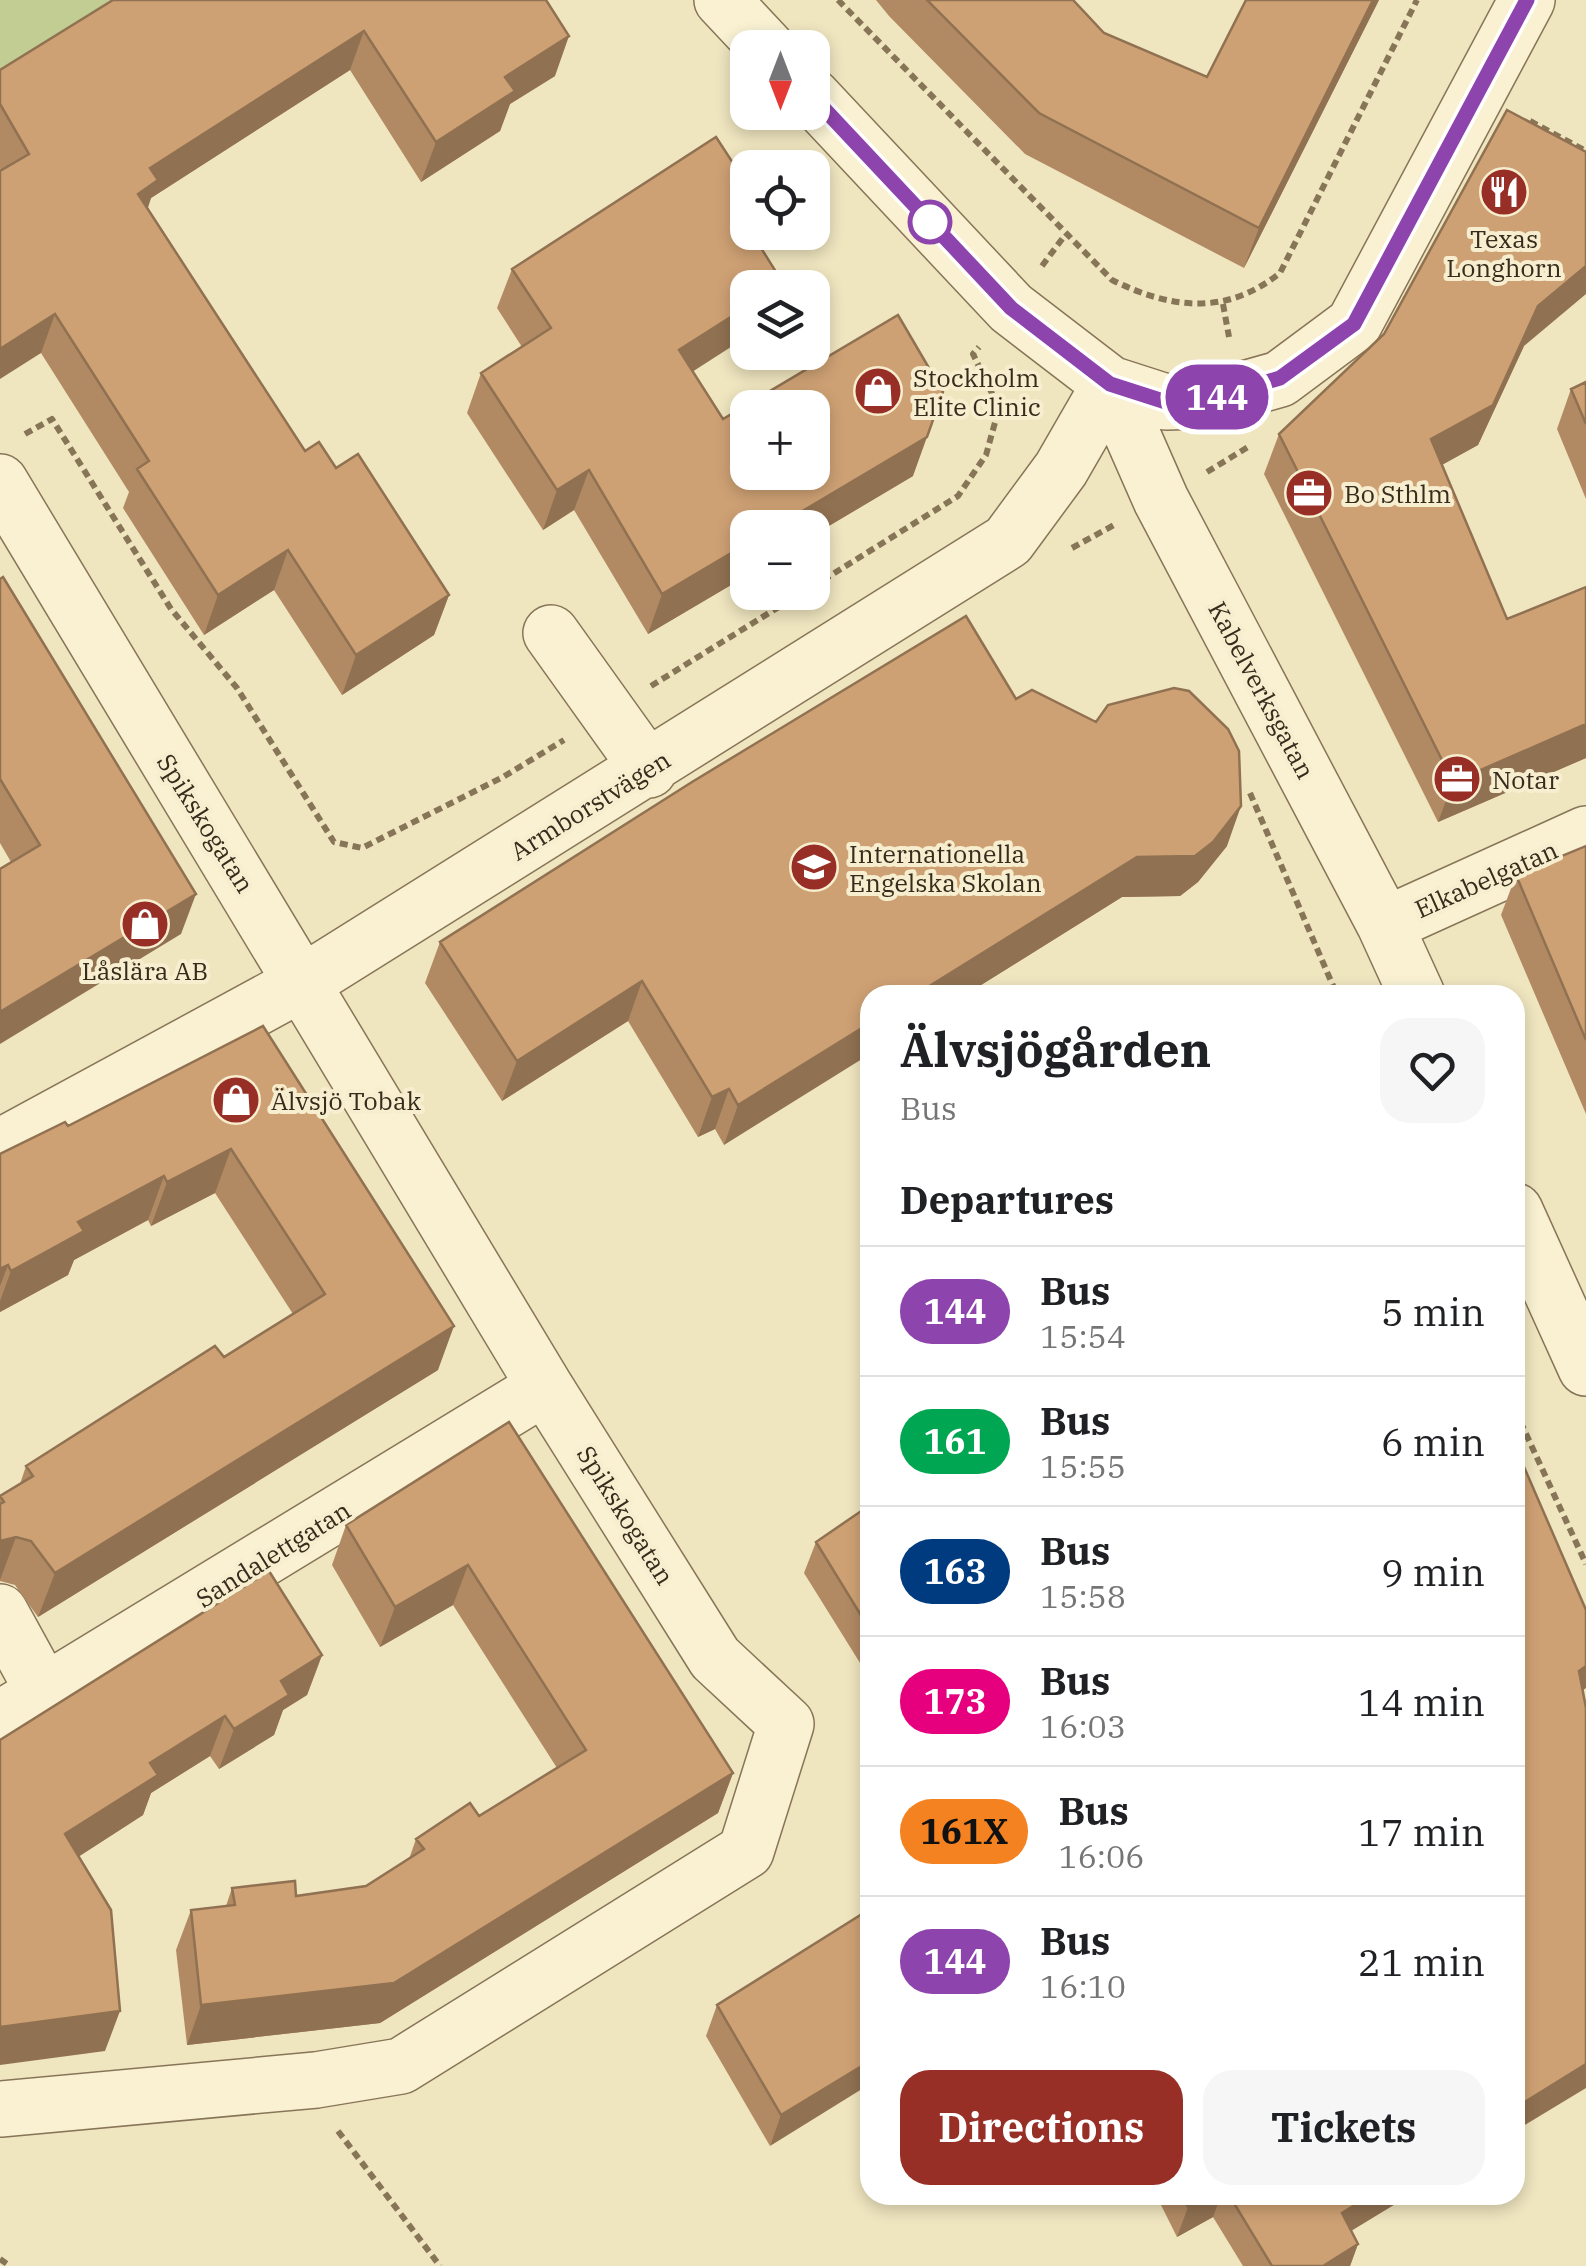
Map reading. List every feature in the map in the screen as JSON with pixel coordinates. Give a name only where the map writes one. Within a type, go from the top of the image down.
[{"type":"street","points":[[830,115],[1011,308],[1110,384],[1166,402],[1202,401],[1280,378],[1354,324],[1527,0]]},
{"type":"street","points":[[727,2],[751,30]]},
{"type":"street","name":"Armborstvägen","points":[[0,1147],[304,982],[1008,541],[1061,468],[1110,384]]},
{"type":"street","name":"Kabelverksgatan","points":[[1110,384],[1161,500],[1386,924],[1413,985]]},
{"type":"street","name":"Spikskogatan","points":[[0,2109],[316,2080],[400,2066],[746,1850],[786,1724],[716,1658],[546,1387],[304,982],[9,460]]},
{"type":"street","points":[[551,633],[648,770]]},
{"type":"street","name":"Elkabelgatan","points":[[1386,924],[1586,834]]},
{"type":"street","points":[[1525,1233],[1586,1368]]},
{"type":"street","name":"Sandalettgatan","points":[[22,1706],[546,1387]]},
{"type":"street","points":[[0,1612],[22,1706]]},
{"type":"path","points":[[838,0],[1112,280],[1150,299],[1223,304],[1259,290],[1280,273],[1417,0]]},
{"type":"path","points":[[1530,121],[1586,151]]},
{"type":"path","points":[[830,576],[958,496],[986,455],[999,408],[973,354],[1065,235]]},
{"type":"path","points":[[9,460],[52,419],[171,609],[237,688],[334,842],[362,848],[503,778],[774,610]]},
{"type":"path","points":[[1525,1432],[1586,1564]]},
{"type":"path","points":[[316,2080],[334,2126],[440,2266]]},
{"type":"path","points":[[0,2259],[10,2266]]},
{"type":"green space","points":[[0,0],[151,0],[0,93]]},
{"type":"building","points":[[113,0],[546,0],[569,36],[505,77],[515,91],[436,142],[364,31],[150,168],[158,180],[138,194],[305,451],[319,442],[336,468],[358,454],[449,595],[356,655],[288,550],[218,595],[137,469],[149,461],[55,314],[0,349],[0,171],[29,154],[0,104],[0,70]]},
{"type":"building","points":[[927,0],[1073,0],[1104,33],[1207,77],[1246,0],[1373,0],[1259,228],[1039,113]]},
{"type":"building","points":[[1507,110],[1586,152],[1586,266],[1538,306],[1493,405],[1431,439],[1507,619],[1586,587],[1586,724],[1453,782],[1279,434],[1384,334]]},
{"type":"building","points":[[716,137],[730,158],[730,250],[762,250],[775,270],[730,270],[730,317],[679,350],[723,419],[730,415],[730,490],[830,490],[830,390],[772,390],[805,370],[830,370],[830,355],[898,315],[943,392],[927,437],[804,510],[730,510],[730,554],[662,594],[589,470],[557,490],[481,373],[551,328],[512,269]]},
{"type":"building","points":[[1586,382],[1586,424],[1571,389]]},
{"type":"building","points":[[3,577],[196,894],[0,1012],[0,869],[40,845],[0,779]]},
{"type":"building","points":[[966,616],[1016,699],[1032,690],[1096,722],[1108,705],[1174,688],[1189,691],[1228,729],[1239,751],[1241,806],[1213,842],[1195,856],[1137,857],[931,985],[860,985],[860,1029],[738,1105],[729,1089],[712,1097],[642,981],[517,1061],[440,942],[692,782]]},
{"type":"building","points":[[1586,846],[1586,1040],[1516,875]]},
{"type":"building","points":[[263,1026],[454,1326],[55,1573],[31,1541],[16,1537],[0,1541],[0,1504],[4,1502],[0,1496],[33,1476],[26,1466],[215,1346],[224,1357],[325,1294],[231,1149],[167,1182],[164,1176],[78,1222],[84,1231],[11,1271],[8,1265],[0,1269],[0,1154],[65,1122],[68,1126]]},
{"type":"building","points":[[509,1422],[733,1773],[394,1983],[201,2005],[191,1910],[235,1905],[232,1888],[295,1881],[296,1896],[366,1886],[424,1849],[416,1839],[470,1803],[479,1816],[586,1750],[468,1565],[395,1607],[346,1525]]},
{"type":"building","points":[[1525,1469],[1586,1610],[1586,1666],[1579,1671],[1586,1708],[1586,2064],[1525,2102]]},
{"type":"building","points":[[860,1512],[860,1614],[816,1542]]},
{"type":"building","points":[[269,1571],[322,1655],[281,1681],[289,1695],[234,1729],[225,1716],[150,1763],[158,1775],[65,1834],[111,1910],[120,2011],[0,2027],[0,1740]]},
{"type":"building","points":[[860,1915],[860,2067],[781,2115],[717,2005]]},
{"type":"building","points":[[1235,2205],[1355,2205],[1342,2213],[1358,2244],[1323,2266],[1272,2266]]},
{"type":"bus line","name":"144","points":[[830,115],[1011,308],[1110,384],[1166,402],[1202,401],[1280,378],[1318,354],[1354,324],[1527,0]]},
{"type":"place","name":"Texas Longhorn","points":[[1504,192]]},
{"type":"place","name":"Stockholm Elite Clinic","points":[[878,391]]},
{"type":"place","name":"Bo Sthlm","points":[[1309,493]]},
{"type":"place","name":"Notar","points":[[1457,779]]},
{"type":"place","name":"Internationella Engelska Skolan","points":[[814,867]]},
{"type":"place","name":"Låslära AB","points":[[145,924]]},
{"type":"place","name":"Älvsjö Tobak","points":[[236,1100]]}]
